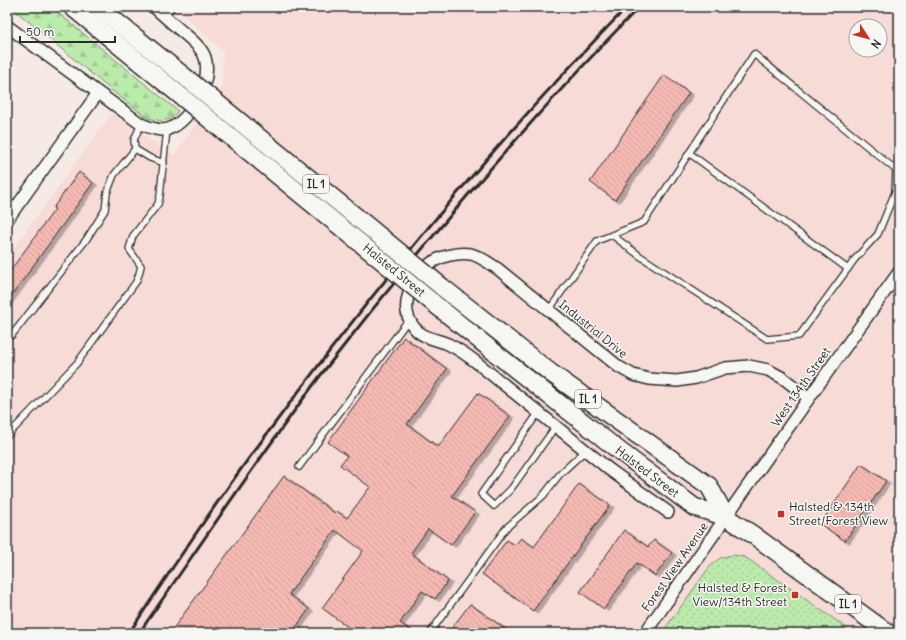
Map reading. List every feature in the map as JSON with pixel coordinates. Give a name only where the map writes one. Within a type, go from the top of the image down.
[{"type":"main road","name":"Halsted Street","points":[[72,7],[181,96],[436,294],[551,373],[709,486],[726,517]]},
{"type":"main road","name":"Halsted Street","points":[[98,7],[190,81],[436,294],[505,361],[694,507],[726,517],[752,534],[888,633]]},
{"type":"street","points":[[7,26],[141,124],[156,129],[167,130],[180,123],[193,106],[203,89],[206,73],[206,62],[203,52],[196,44],[154,7]]},
{"type":"street","points":[[7,220],[98,93]]},
{"type":"street","name":"Industrial Drive","points":[[409,319],[406,299],[411,287],[420,274],[431,264],[443,258],[460,254],[472,254],[498,269],[619,367],[633,375],[649,379],[677,381],[696,378],[725,368],[749,366],[768,370],[783,378],[809,398]]},
{"type":"street","name":"West 134th Street","points":[[726,517],[899,272]]},
{"type":"street","points":[[409,319],[414,328],[423,335],[461,351],[476,362],[610,470],[668,512]]},
{"type":"street","name":"Forest View Avenue","points":[[645,633],[726,517]]},
{"type":"lane","points":[[164,16],[172,7]]},
{"type":"lane","points":[[548,310],[597,241],[644,222],[754,54],[898,170],[896,192],[878,234],[855,259],[799,336],[767,339],[640,256],[612,235]]},
{"type":"lane","points":[[12,335],[86,240],[105,210],[107,193],[114,175],[135,149],[134,140],[141,124]]},
{"type":"lane","points":[[7,436],[77,363],[136,282],[141,266],[129,249],[133,236],[158,204],[167,130]]},
{"type":"lane","points":[[135,149],[150,158],[164,162]]},
{"type":"lane","points":[[689,153],[848,269]]},
{"type":"lane","points":[[299,467],[409,319]]},
{"type":"lane","points":[[539,412],[482,494],[494,506],[511,489],[556,426]]},
{"type":"lane","points":[[432,630],[506,528],[542,496],[560,474],[586,450]]},
{"type":"shaded area","points":[[174,7],[899,7],[899,633],[854,633],[745,557],[716,560],[662,633],[7,633],[7,257],[112,113],[174,156],[222,86],[223,51]]},
{"type":"green space","points":[[11,7],[51,7],[178,111],[172,118],[162,121],[148,118],[111,90]]},
{"type":"green space","points":[[734,555],[745,557],[854,633],[662,633],[708,569],[719,559]]},
{"type":"building","points":[[664,75],[689,93],[615,200],[590,182]]},
{"type":"building","points":[[79,172],[93,183],[7,302],[7,275],[55,209],[53,208]]},
{"type":"building","points":[[404,337],[447,369],[407,424],[438,447],[478,393],[510,416],[452,496],[475,512],[451,545],[428,529],[411,553],[448,581],[435,599],[422,591],[400,623],[415,633],[356,633],[322,608],[363,551],[335,530],[289,594],[309,609],[292,633],[170,633],[284,476],[335,513],[337,511],[347,518],[370,487],[340,465],[347,456],[328,442]]},
{"type":"building","points":[[861,464],[886,481],[845,541],[820,524]]},
{"type":"building","points":[[579,484],[610,505],[533,611],[482,574],[507,540],[515,545],[521,538],[534,547]]},
{"type":"building","points":[[624,530],[648,547],[654,540],[672,553],[655,576],[637,563],[604,609],[580,592]]},
{"type":"building","points":[[470,604],[511,633],[448,633]]},
{"type":"railway","points":[[129,633],[236,476],[340,337],[385,280],[527,113],[627,7]]},
{"type":"railway","points":[[139,633],[228,504],[320,376],[362,322],[419,252],[509,147],[560,90],[639,7]]},
{"type":"place","name":"Halsted & 134th Street/Forest View","points":[[781,514]]},
{"type":"place","name":"Halsted & Forest View/134th Street","points":[[795,595]]}]
